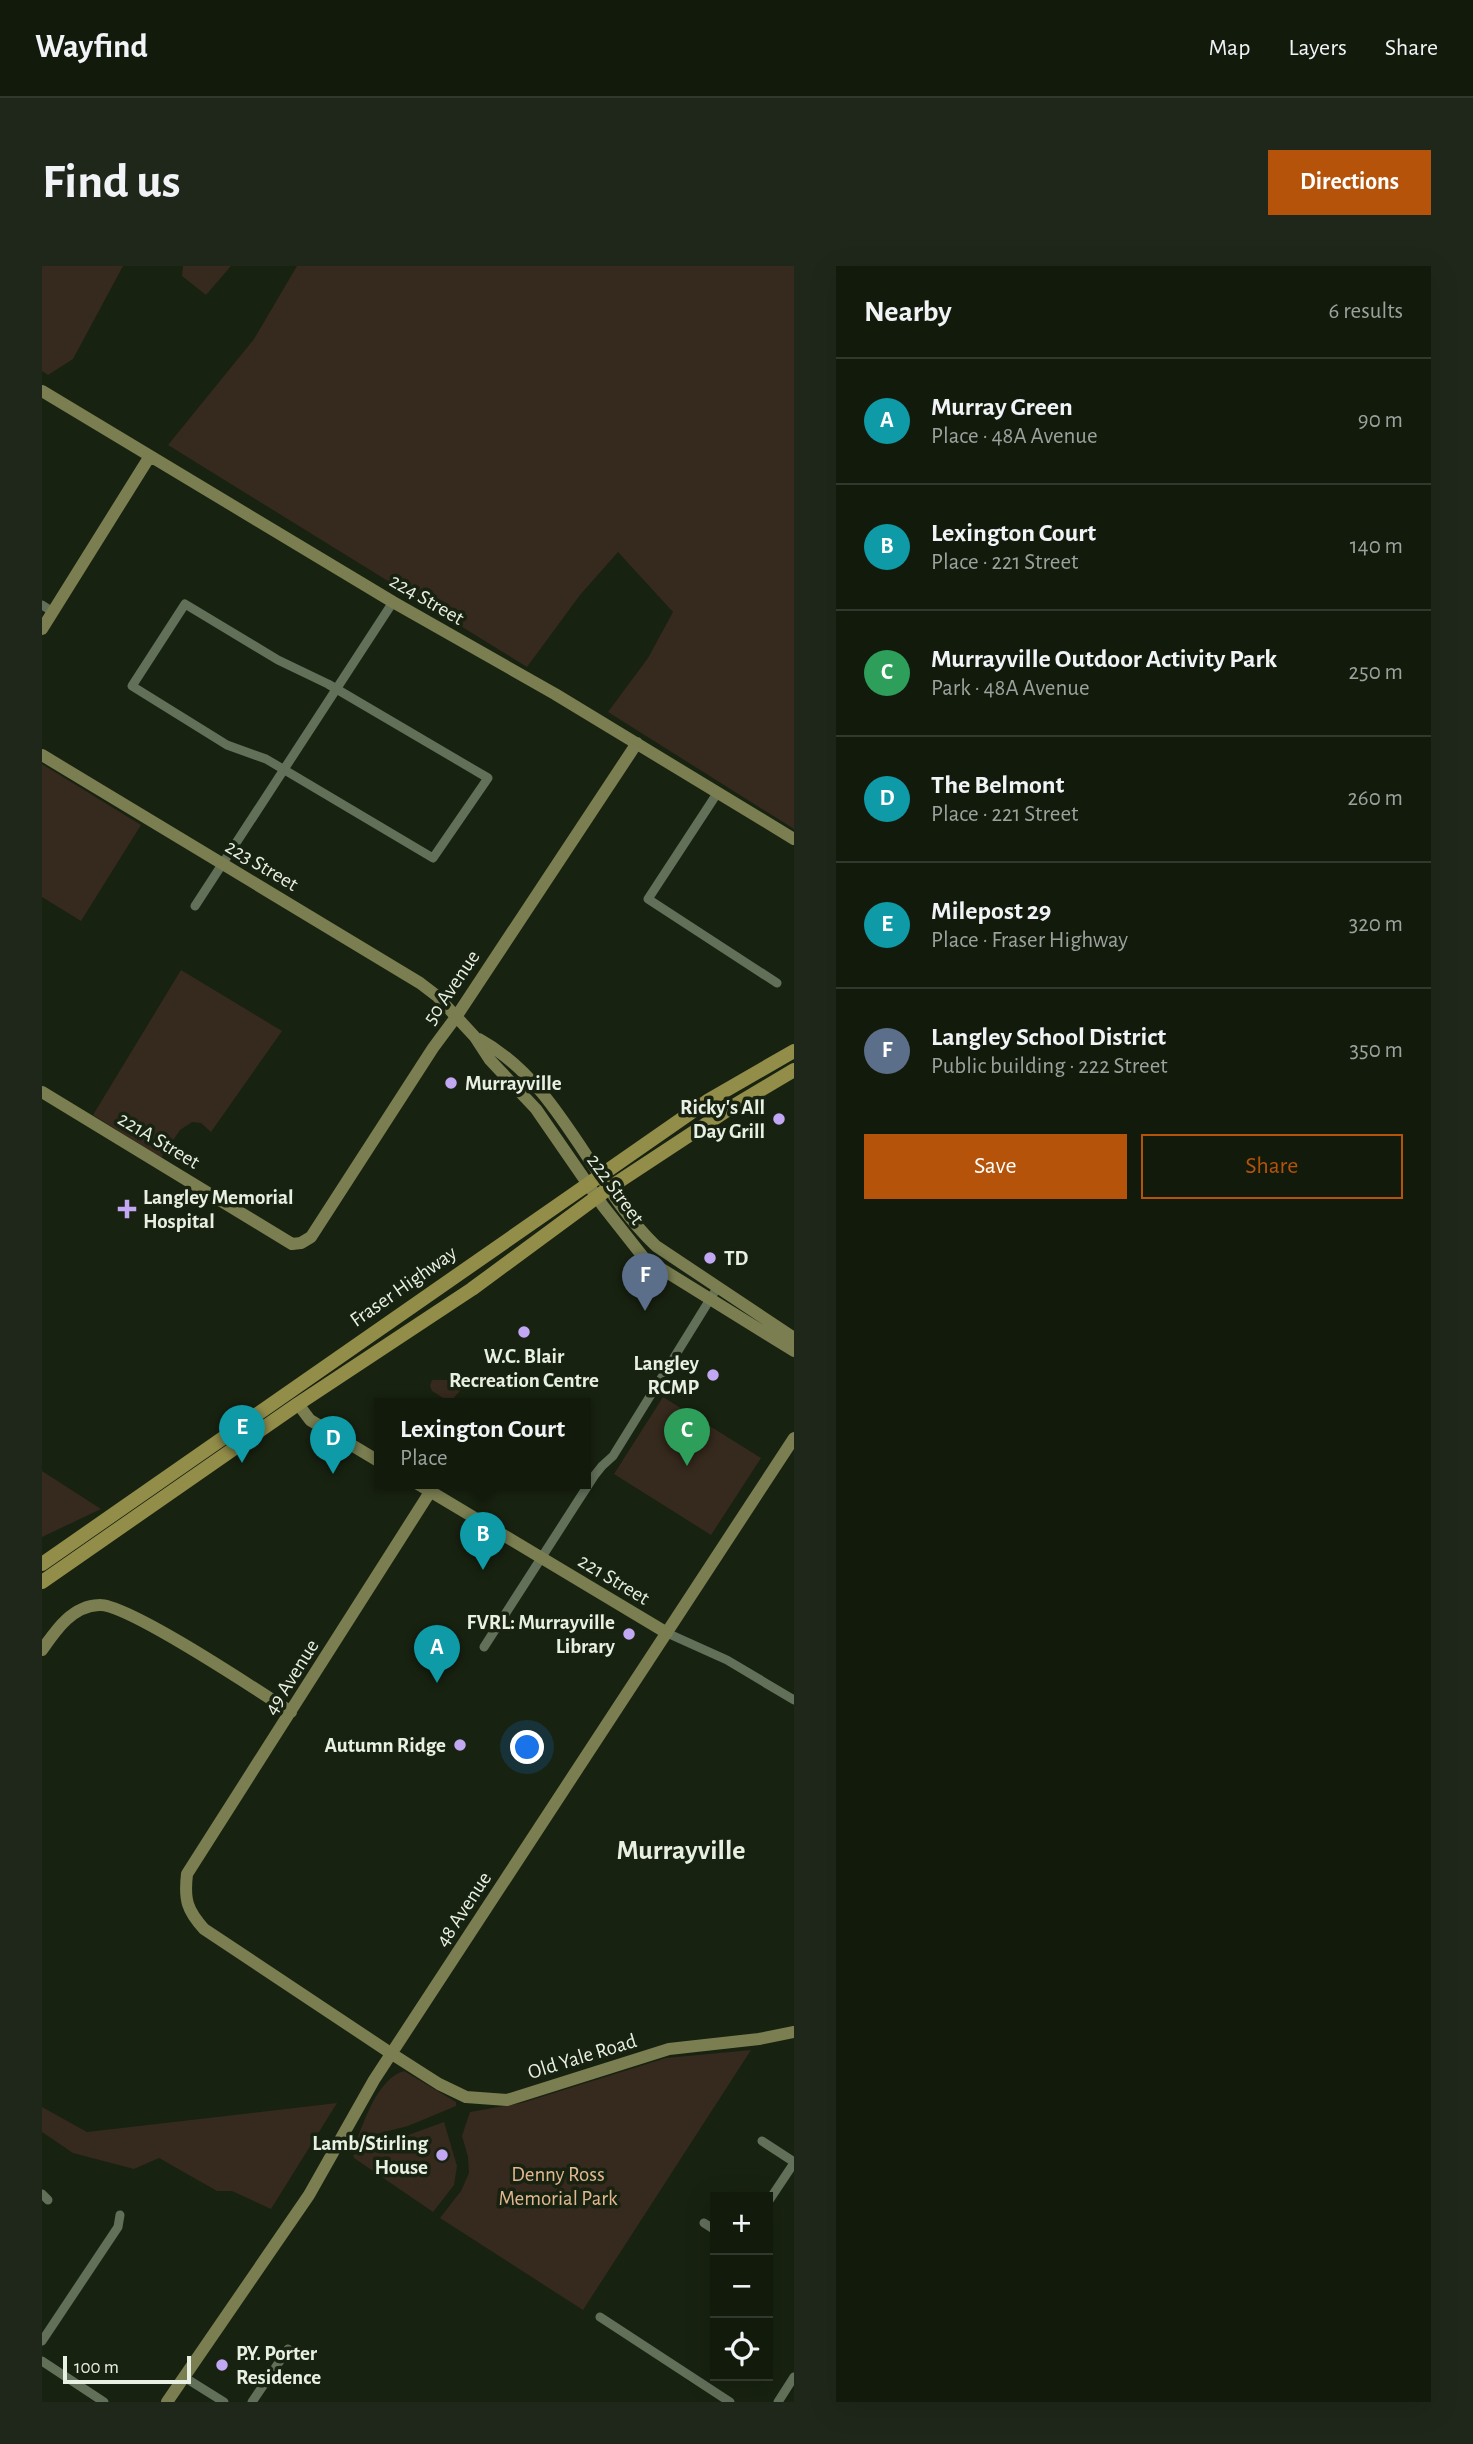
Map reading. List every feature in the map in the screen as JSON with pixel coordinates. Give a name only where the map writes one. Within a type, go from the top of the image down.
[{"type":"main road","name":"Fraser Highway","points":[[42,1564],[599,1183],[710,1100],[794,1051]]},
{"type":"main road","name":"Fraser Highway","points":[[599,1183],[794,1070]]},
{"type":"main road","name":"Fraser Highway","points":[[42,1583],[299,1404],[471,1289],[597,1197],[599,1183]]},
{"type":"street","name":"224 Street","points":[[42,391],[393,602],[637,743],[794,839]]},
{"type":"street","points":[[42,629],[48,608],[150,456]]},
{"type":"street","points":[[195,905],[393,602]]},
{"type":"street","points":[[185,604],[278,660],[337,690],[488,778],[433,858],[266,759],[227,744],[132,686],[185,604]]},
{"type":"street","name":"50 Avenue","points":[[292,1244],[302,1243],[310,1237],[637,743]]},
{"type":"street","name":"223 Street","points":[[42,755],[420,983],[438,996],[456,1017]]},
{"type":"street","points":[[718,792],[648,900],[777,983]]},
{"type":"street","name":"222 Street","points":[[456,1017],[475,1037],[501,1051],[532,1082],[599,1183],[644,1235],[656,1246],[794,1338]]},
{"type":"street","name":"221A Street","points":[[42,1092],[292,1244]]},
{"type":"street","name":"222 Street","points":[[597,1197],[644,1258],[794,1351]]},
{"type":"street","points":[[591,1481],[613,1457],[717,1287]]},
{"type":"street","points":[[299,1404],[310,1420],[374,1458]]},
{"type":"street","name":"48 Avenue","points":[[167,2402],[309,2195],[374,2080],[794,1438]]},
{"type":"street","name":"49 Avenue","points":[[185,1892],[187,1874],[432,1489]]},
{"type":"street","name":"221 Street","points":[[435,1489],[667,1633],[727,1660],[794,1700]]},
{"type":"street","points":[[484,1647],[586,1489]]},
{"type":"street","points":[[42,1650],[68,1616],[93,1605],[115,1607],[170,1637],[291,1712]]},
{"type":"street","name":"Old Yale Road","points":[[185,1892],[191,1913],[204,1929],[392,2054],[466,2098],[507,2100],[669,2049],[759,2039],[794,2032]]},
{"type":"street","points":[[762,2141],[794,2163],[773,2194]]},
{"type":"street","points":[[42,2341],[118,2227],[120,2215]]},
{"type":"street","points":[[704,2223],[710,2227]]},
{"type":"street","points":[[600,2318],[730,2402]]},
{"type":"street","points":[[252,2402],[288,2348]]},
{"type":"street","points":[[42,2361],[104,2402]]},
{"type":"street","points":[[184,2377],[224,2402]]},
{"type":"street","points":[[778,2402],[794,2377]]},
{"type":"green space","points":[[42,266],[123,266],[73,359],[48,375],[42,371]]},
{"type":"green space","points":[[183,266],[231,266],[206,295],[182,276]]},
{"type":"green space","points":[[297,266],[794,266],[794,829],[608,712],[648,658],[673,612],[618,552],[580,595],[527,667],[168,445],[254,339]]},
{"type":"green space","points":[[42,764],[141,825],[81,921],[42,897]]},
{"type":"green space","points":[[181,970],[282,1031],[211,1132],[201,1123],[192,1122],[180,1130],[161,1158],[93,1115]]},
{"type":"green space","points":[[432,1380],[455,1380],[459,1384],[466,1384],[454,1398],[443,1398],[432,1391]]},
{"type":"green space","points":[[663,1397],[761,1458],[711,1535],[614,1474]]},
{"type":"green space","points":[[42,1471],[101,1509],[42,1537]]},
{"type":"green space","name":"Denny Ross Memorial Park","points":[[751,2050],[583,2310],[440,2218],[461,2191],[469,2173],[462,2136],[470,2112],[522,2103],[666,2058]]},
{"type":"green space","points":[[404,2071],[456,2102],[456,2106],[408,2126],[357,2139],[380,2090],[395,2075]]},
{"type":"green space","points":[[337,2103],[271,2209],[232,2191],[217,2191],[159,2158],[134,2169],[73,2153],[42,2132],[42,2107],[87,2132]]},
{"type":"green space","name":"Denny Ross Memorial Park","points":[[444,2122],[457,2166],[454,2185],[433,2212],[354,2158],[353,2155]]},
{"type":"place","name":"Murrayville","points":[[451,1083]]},
{"type":"place","name":"Ricky's All Day Grill","points":[[779,1119]]},
{"type":"place","name":"Langley Memorial Hospital","points":[[127,1209]]},
{"type":"place","name":"TD","points":[[710,1258]]},
{"type":"place","name":"Langley School District","points":[[645,1311]]},
{"type":"place","name":"W.C. Blair Recreation Centre","points":[[524,1332]]},
{"type":"place","name":"Langley RCMP","points":[[713,1375]]},
{"type":"place","name":"Milepost 29","points":[[242,1463]]},
{"type":"place","name":"Murrayville Outdoor Activity Park","points":[[687,1466]]},
{"type":"place","name":"The Belmont","points":[[333,1474]]},
{"type":"place","name":"Lexington Court","points":[[483,1570]]},
{"type":"place","name":"FVRL: Murrayville Library","points":[[629,1634]]},
{"type":"place","name":"Murray Green","points":[[437,1683]]},
{"type":"place","name":"Autumn Ridge","points":[[460,1745]]},
{"type":"place","name":"Lamb/Stirling House","points":[[442,2155]]},
{"type":"place","name":"P.Y. Porter Residence","points":[[222,2365]]},
{"type":"district","name":"Murrayville","points":[[681,1849]]}]
